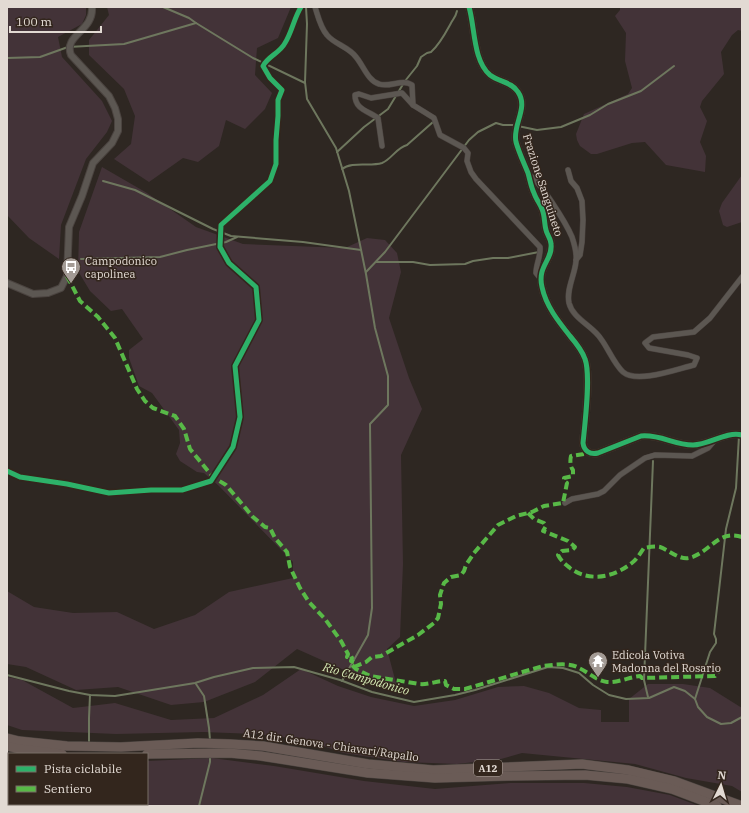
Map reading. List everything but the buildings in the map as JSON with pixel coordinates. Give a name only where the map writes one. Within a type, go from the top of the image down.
[{"type":"highway","name":"A12 dir. Genova - Chiavari/Rapallo","points":[[7,738],[19,745],[171,749],[263,746],[368,764],[433,770],[582,764],[628,770],[674,781],[742,806]]},
{"type":"highway","name":"A12","points":[[7,746],[19,745],[57,753]]},
{"type":"highway","name":"A12","points":[[229,748],[261,756],[368,773],[435,778],[585,776],[628,779],[672,789],[717,806]]},
{"type":"highway","name":"A12","points":[[148,754],[171,749]]},
{"type":"street","points":[[7,283],[33,294],[48,293],[61,288],[67,276],[69,227],[82,196],[93,163],[112,143],[118,132],[118,119],[115,108],[109,96],[71,55],[69,50],[70,42],[91,19],[92,7]]},
{"type":"street","points":[[7,470],[20,477],[67,484],[109,493],[151,490],[182,490],[211,481],[233,447],[240,417],[235,366],[259,320],[256,288],[230,263],[220,248],[221,225],[270,181],[276,164],[278,100],[282,90],[270,78],[264,66],[266,60],[280,51],[286,42],[301,7]]},
{"type":"street","points":[[315,7],[319,20],[327,35],[355,55],[370,78],[378,84],[387,86],[398,83],[408,83],[412,85],[413,105]]},
{"type":"street","name":"Frazione Sanguineto","points":[[469,7],[481,63],[492,76],[511,85],[518,92],[521,101],[521,113],[515,132],[516,142],[533,192],[542,210],[546,232],[551,245],[550,255],[542,268],[540,278]]},
{"type":"street","points":[[382,146],[378,118],[363,111],[355,101],[354,96],[359,94],[371,98],[402,93],[413,105],[434,118],[440,135],[464,148],[468,153],[467,161],[471,172],[476,179],[540,247],[536,273],[540,278],[541,286],[548,306],[577,344],[586,360],[587,391],[583,443],[588,452],[598,453],[646,435],[656,436],[687,445],[714,441],[733,434],[742,435]]},
{"type":"street","points":[[568,170],[571,182],[577,188],[582,201],[582,242],[580,255],[576,260]]},
{"type":"street","points":[[528,175],[534,178],[563,220],[573,238],[576,260],[569,292],[569,302],[572,311],[601,338],[623,372],[635,377],[656,375],[694,365],[697,358],[688,354],[649,348],[644,343],[653,337],[694,332],[710,318],[742,277]]},
{"type":"street","points":[[565,503],[572,499],[598,494],[604,491],[620,475],[645,458],[655,455],[692,456],[708,448],[714,441]]},
{"type":"shaded area","points":[[7,7],[86,7],[86,15],[82,24],[58,37],[62,57],[102,101],[112,121],[107,132],[86,159],[61,225],[59,259],[29,238],[7,215]]},
{"type":"shaded area","points":[[107,7],[291,7],[278,38],[257,48],[255,75],[272,93],[265,109],[245,129],[226,120],[219,146],[198,162],[183,158],[149,182],[114,159],[131,144],[135,116],[124,89],[89,55],[89,40],[109,15]]},
{"type":"shaded area","points":[[620,7],[742,7],[742,31],[738,30],[732,35],[721,52],[724,74],[702,101],[700,107],[707,121],[700,142],[706,156],[705,172],[666,165],[645,142],[632,143],[597,154],[591,154],[580,146],[576,134],[584,114],[628,94],[632,88],[625,61],[626,33],[615,16],[620,10]]},
{"type":"shaded area","points":[[102,167],[147,193],[196,227],[243,244],[345,248],[367,238],[385,240],[397,253],[401,272],[389,318],[409,378],[422,409],[401,455],[403,564],[400,637],[387,649],[397,687],[344,670],[297,649],[255,682],[204,702],[171,705],[118,687],[76,690],[26,667],[7,664],[7,591],[34,607],[73,613],[117,612],[154,629],[195,615],[229,592],[293,578],[293,562],[219,486],[204,473],[197,472],[180,461],[176,454],[180,443],[179,430],[152,393],[139,386],[129,358],[129,350],[143,339],[122,309],[111,311],[90,291],[78,271],[79,232]]},
{"type":"shaded area","points":[[742,175],[742,222],[727,227],[723,225],[719,211],[722,203]]},
{"type":"shaded area","points":[[301,669],[338,686],[371,697],[414,706],[455,700],[498,687],[524,686],[549,693],[579,708],[601,710],[601,722],[629,722],[629,699],[648,684],[683,684],[710,688],[742,708],[742,792],[732,786],[686,778],[635,764],[522,753],[501,759],[457,764],[404,762],[343,753],[306,740],[257,734],[203,732],[116,734],[22,730],[7,725],[7,677],[22,680],[73,708],[115,703],[171,720],[214,718],[263,695]]},
{"type":"shaded area","points":[[8,757],[8,805],[148,805],[148,761],[212,758],[274,766],[364,781],[435,789],[510,783],[584,783],[627,787],[670,795],[699,806],[7,806]]},
{"type":"waterway","points":[[163,7],[189,18],[253,58],[305,83]]},
{"type":"waterway","points":[[306,7],[307,24],[305,82],[307,99],[336,148],[349,191],[366,274],[375,328],[388,376],[388,405],[370,424],[372,608],[368,635],[342,681]]},
{"type":"waterway","points":[[337,152],[364,127],[388,109],[405,81],[417,66],[421,57],[431,52],[440,42],[457,11]]},
{"type":"waterway","points":[[7,58],[40,57],[68,47],[124,44],[196,23]]},
{"type":"waterway","points":[[366,272],[385,252],[469,140],[478,132],[496,123],[537,130],[561,127],[590,115],[608,104],[641,91],[674,66]]},
{"type":"waterway","points":[[342,169],[351,165],[382,163],[389,159],[403,146],[407,145],[433,122]]},
{"type":"waterway","points":[[103,181],[135,190],[213,229],[231,236],[303,242],[361,250]]},
{"type":"waterway","points":[[81,259],[160,257],[226,242],[237,237]]},
{"type":"waterway","points":[[376,262],[413,262],[430,265],[465,264],[473,261],[493,258],[508,258],[539,252]]},
{"type":"waterway","points":[[695,699],[710,652],[716,643],[714,634],[726,529],[736,488],[739,436]]},
{"type":"waterway","points":[[648,697],[644,680],[653,461]]},
{"type":"waterway","name":"Rio Campodonico","points":[[7,675],[69,691],[90,695],[115,696],[195,683],[253,668],[294,667],[340,680],[372,692],[414,702],[475,690],[548,667],[563,668],[579,673],[593,685],[609,695],[626,699],[649,698],[674,687],[685,691],[695,699],[698,707],[707,717],[721,724],[731,723],[742,717]]},
{"type":"waterway","points":[[196,684],[204,696],[210,740]]},
{"type":"waterway","points":[[89,743],[90,695]]},
{"type":"waterway","points":[[199,806],[210,757]]},
{"type":"marked path","points":[[67,276],[80,301],[98,317],[115,338],[137,389],[145,401],[153,408],[175,416],[184,429],[190,449],[213,477],[226,485],[253,517],[265,527],[270,528],[275,538],[287,552],[290,567],[300,588],[309,602],[325,619],[341,641],[348,654],[347,657],[351,656],[351,661],[354,662],[352,665],[356,669],[370,676],[419,684],[445,681],[446,685],[454,689],[465,689],[543,666],[566,664],[575,666],[600,680],[607,682],[615,682],[640,676],[642,678],[715,676],[720,669]]},
{"type":"marked path","points":[[354,667],[366,662],[372,657],[381,656],[418,635],[434,623],[438,618],[441,604],[440,595],[444,583],[451,577],[461,575],[474,553],[498,525],[516,516],[532,512],[544,506],[563,503],[567,483],[564,481],[564,478],[573,476],[573,470],[570,463],[571,456],[591,453]]},
{"type":"marked path","points":[[528,513],[534,519],[544,523],[546,526],[543,531],[568,541],[575,547],[572,550],[562,551],[558,555],[563,562],[578,573],[594,577],[610,574],[626,567],[634,561],[644,548],[660,547],[682,558],[689,558],[727,536],[734,535],[742,537]]},
{"type":"cycle path","points":[[7,471],[20,477],[67,484],[109,493],[151,490],[182,490],[211,481],[233,447],[240,417],[235,366],[259,320],[256,287],[229,263],[220,247],[221,225],[270,181],[276,164],[278,100],[282,90],[270,78],[263,66],[283,46],[301,7]]},
{"type":"cycle path","points":[[469,7],[477,53],[484,69],[490,75],[512,86],[521,98],[522,104],[516,129],[516,142],[533,191],[543,212],[546,230],[551,242],[550,255],[543,268],[541,280],[542,287],[549,307],[581,350],[587,366],[587,400],[583,443],[586,450],[590,453],[598,453],[641,436],[654,437],[686,445],[693,445],[705,443],[724,436],[736,434],[742,435]]},
{"type":"place","name":"Campodonico capolinea","points":[[71,284]]},
{"type":"place","name":"Edicola Votiva Madonna del Rosario","points":[[598,678]]}]
